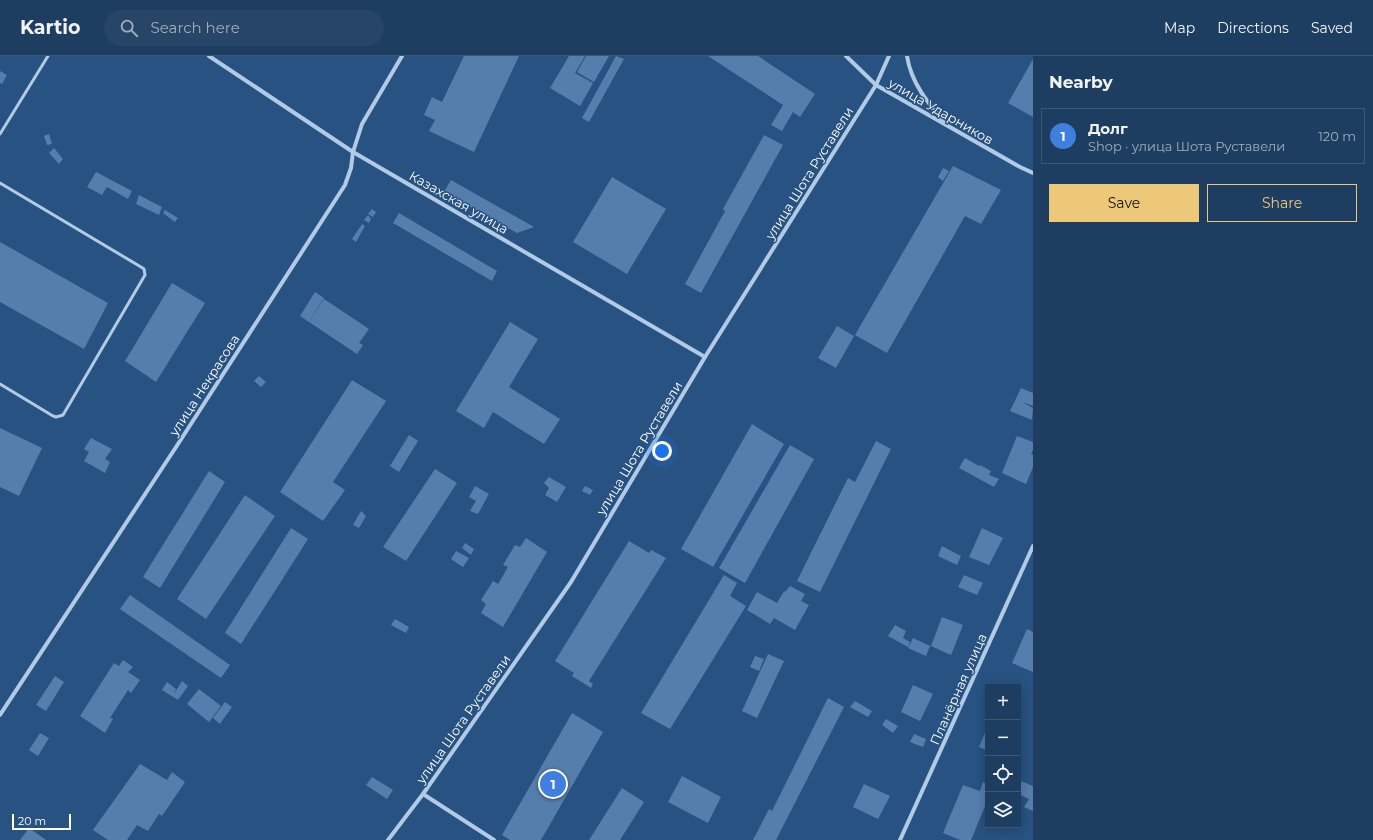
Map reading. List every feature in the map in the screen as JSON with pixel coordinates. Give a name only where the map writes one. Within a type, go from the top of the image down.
[{"type":"street","name":"Казахская улица","points":[[209,56],[353,152],[705,358]]},
{"type":"street","name":"улица Некрасова","points":[[0,715],[2,708],[178,444],[345,185],[351,168],[353,152],[362,124],[402,56]]},
{"type":"street","name":"улица Ударников","points":[[846,56],[876,85],[1033,173]]},
{"type":"street","name":"улица Шота Руставели","points":[[388,840],[423,794],[571,582],[705,358],[876,85],[890,56]]},
{"type":"street","points":[[907,56],[908,64],[922,96],[946,125]]},
{"type":"street","name":"Планёрная улица","points":[[900,840],[1033,546]]},
{"type":"street","points":[[423,794],[494,840]]},
{"type":"lane","points":[[0,134],[48,56]]},
{"type":"lane","points":[[0,183],[141,267],[144,269],[145,276],[63,415],[60,417],[53,416],[0,384]]},
{"type":"building","points":[[464,56],[519,56],[474,152],[429,131],[435,120],[424,115],[432,97],[442,102]]},
{"type":"building","points":[[569,56],[585,56],[575,73],[593,83],[580,106],[550,88]]},
{"type":"building","points":[[586,56],[609,56],[594,82],[577,72]]},
{"type":"building","points":[[616,56],[624,59],[589,122],[582,118]]},
{"type":"building","points":[[708,56],[758,56],[815,94],[800,117],[793,112],[782,131],[771,125],[783,105]]},
{"type":"building","points":[[1033,59],[1033,117],[1008,103]]},
{"type":"building","points":[[0,71],[7,75],[2,84],[0,83]]},
{"type":"building","points":[[49,134],[52,144],[47,145],[44,136]]},
{"type":"building","points":[[764,135],[783,145],[701,293],[685,284],[725,211],[723,209]]},
{"type":"building","points":[[54,148],[63,159],[59,164],[49,153]]},
{"type":"building","points":[[953,166],[1001,190],[981,224],[965,216],[887,353],[855,335]]},
{"type":"building","points":[[943,168],[949,171],[943,181],[938,177]]},
{"type":"building","points":[[96,172],[132,191],[128,199],[107,187],[102,195],[87,187]]},
{"type":"building","points":[[612,177],[666,209],[627,274],[573,242]]},
{"type":"building","points":[[451,180],[534,227],[517,233],[444,192]]},
{"type":"building","points":[[139,195],[162,207],[159,215],[136,204]]},
{"type":"building","points":[[372,209],[376,212],[373,217],[368,214]]},
{"type":"building","points":[[165,210],[178,218],[175,222],[163,213]]},
{"type":"building","points":[[399,213],[497,271],[492,281],[393,223]]},
{"type":"building","points":[[368,215],[371,219],[369,223],[364,220]]},
{"type":"building","points":[[362,224],[365,226],[356,242],[352,239]]},
{"type":"building","points":[[0,242],[108,303],[84,349],[0,302]]},
{"type":"building","points":[[172,283],[205,303],[156,382],[125,361]]},
{"type":"building","points":[[315,292],[324,298],[309,322],[300,316]]},
{"type":"building","points":[[324,299],[369,329],[359,343],[363,345],[357,354],[309,322]]},
{"type":"building","points":[[510,322],[538,339],[509,387],[560,419],[544,444],[493,412],[484,428],[456,411]]},
{"type":"building","points":[[837,326],[854,336],[836,368],[818,358]]},
{"type":"building","points":[[259,376],[266,382],[261,387],[254,381]]},
{"type":"building","points":[[352,380],[386,401],[333,482],[345,490],[323,521],[280,492]]},
{"type":"building","points":[[1021,388],[1033,393],[1033,406],[1022,402],[1033,408],[1032,420],[1010,411]]},
{"type":"building","points":[[752,424],[784,444],[713,567],[681,549]]},
{"type":"building","points":[[0,428],[42,448],[19,496],[0,487]]},
{"type":"building","points":[[409,435],[418,441],[399,472],[390,466]]},
{"type":"building","points":[[1017,436],[1033,442],[1033,450],[1031,454],[1033,455],[1033,467],[1026,484],[1002,473]]},
{"type":"building","points":[[91,438],[112,449],[105,459],[110,462],[105,473],[84,461],[89,452],[84,449]]},
{"type":"building","points":[[876,441],[891,449],[820,592],[797,581],[848,478],[855,482]]},
{"type":"building","points":[[790,445],[814,459],[745,583],[719,568]]},
{"type":"building","points":[[965,458],[991,471],[989,475],[999,479],[994,487],[959,468]]},
{"type":"building","points":[[435,469],[457,483],[406,561],[383,547]]},
{"type":"building","points":[[209,471],[225,482],[160,588],[143,577]]},
{"type":"building","points":[[549,477],[566,487],[557,502],[545,495],[549,488],[544,483]]},
{"type":"building","points":[[475,486],[489,494],[478,514],[470,511],[476,501],[469,497]]},
{"type":"building","points":[[585,486],[593,490],[590,495],[582,491]]},
{"type":"building","points":[[245,495],[275,516],[206,619],[177,599]]},
{"type":"building","points":[[361,511],[366,516],[359,528],[353,525]]},
{"type":"building","points":[[291,528],[308,539],[241,644],[225,633]]},
{"type":"building","points":[[982,528],[1003,538],[989,565],[969,557]]},
{"type":"building","points":[[526,538],[547,552],[503,627],[481,613],[486,604],[481,600],[493,581],[498,584],[508,567],[503,565],[515,545],[520,547]]},
{"type":"building","points":[[629,541],[649,553],[651,550],[666,558],[589,681],[593,684],[591,688],[572,676],[574,673],[555,661]]},
{"type":"building","points":[[465,543],[474,549],[471,555],[462,548]]},
{"type":"building","points":[[942,546],[961,556],[957,565],[938,556]]},
{"type":"building","points":[[456,551],[469,558],[463,567],[451,559]]},
{"type":"building","points":[[724,575],[737,583],[730,596],[746,606],[670,729],[641,713]]},
{"type":"building","points":[[964,575],[983,583],[977,595],[958,587]]},
{"type":"building","points":[[790,586],[805,594],[801,601],[809,605],[795,630],[774,618],[770,624],[747,610],[757,592],[777,603],[784,591],[785,592]]},
{"type":"building","points":[[130,595],[230,665],[221,678],[120,609]]},
{"type":"building","points":[[942,617],[963,625],[951,655],[931,646]]},
{"type":"building","points":[[395,619],[409,627],[406,633],[391,625]]},
{"type":"building","points":[[895,625],[906,631],[903,638],[910,642],[908,647],[888,636]]},
{"type":"building","points":[[1027,629],[1033,632],[1033,672],[1012,663]]},
{"type":"building","points":[[913,638],[930,646],[926,656],[908,648]]},
{"type":"building","points":[[768,654],[784,661],[757,718],[742,711]]},
{"type":"building","points":[[755,656],[764,659],[759,671],[750,667]]},
{"type":"building","points":[[123,660],[133,667],[128,672],[140,680],[131,693],[128,690],[110,718],[113,719],[105,733],[80,716],[114,663],[119,666]]},
{"type":"building","points":[[55,676],[64,682],[46,711],[36,705]]},
{"type":"building","points":[[182,681],[188,686],[178,700],[162,690],[167,682],[176,689],[174,694]]},
{"type":"building","points":[[913,685],[933,694],[920,721],[901,712]]},
{"type":"building","points":[[199,689],[221,706],[209,722],[187,704]]},
{"type":"building","points":[[828,698],[844,707],[776,840],[753,840],[769,809],[772,811]]},
{"type":"building","points":[[855,701],[872,711],[868,717],[850,707]]},
{"type":"building","points":[[225,702],[232,707],[220,724],[213,718]]},
{"type":"building","points":[[572,713],[603,732],[541,840],[510,840],[502,835]]},
{"type":"building","points":[[886,719],[898,726],[893,733],[882,725]]},
{"type":"building","points":[[40,733],[49,738],[38,756],[29,750]]},
{"type":"building","points":[[985,733],[985,750],[979,747]]},
{"type":"building","points":[[914,734],[926,739],[923,747],[910,742]]},
{"type":"building","points":[[140,764],[167,780],[172,772],[185,782],[162,816],[159,814],[148,831],[137,825],[127,840],[108,840],[93,830]]},
{"type":"building","points":[[682,776],[721,797],[708,823],[668,802]]},
{"type":"building","points":[[372,777],[393,790],[387,799],[366,785]]},
{"type":"building","points":[[1021,781],[1033,786],[1033,811],[1024,807],[1029,799],[1021,795]]},
{"type":"building","points":[[983,782],[985,783],[985,806],[971,840],[960,840],[943,833],[963,785],[980,791]]},
{"type":"building","points":[[864,784],[890,796],[878,819],[853,807]]},
{"type":"building","points":[[622,788],[644,802],[620,840],[589,840]]},
{"type":"building","points":[[29,828],[46,840],[20,840]]},
{"type":"place","name":"Долг","points":[[553,784]]}]
